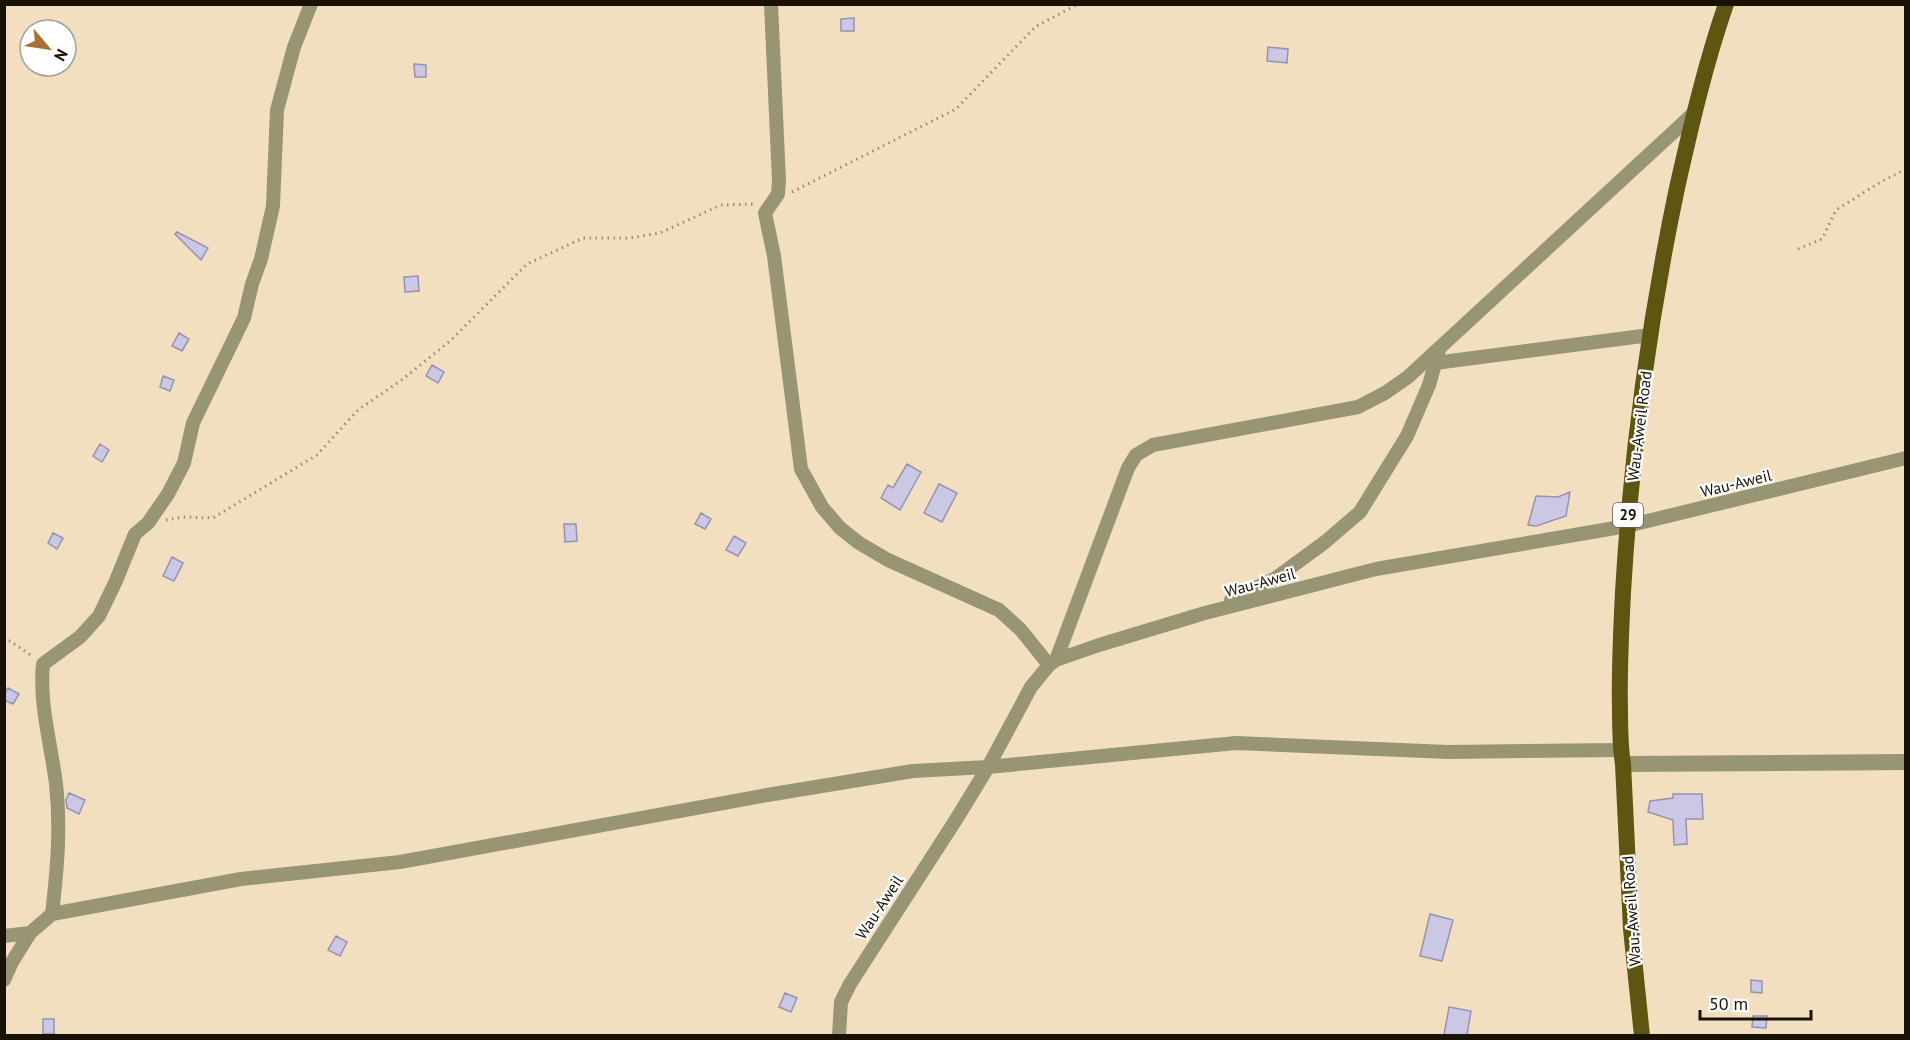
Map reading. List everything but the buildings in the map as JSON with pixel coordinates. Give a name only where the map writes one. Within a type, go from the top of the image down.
[{"type":"main road","name":"Wau-Aweil Road","points":[[1642,1035],[1631,929],[1619,667],[1627,526],[1650,335],[1664,249],[1694,113],[1713,40],[1726,4]]},
{"type":"street","points":[[52,914],[58,848],[58,813],[56,784],[41,684],[43,664],[80,637],[99,615],[135,534],[148,523],[168,494],[184,463],[193,423],[244,318],[273,206],[277,110],[294,47],[311,4]]},
{"type":"street","points":[[771,4],[779,181],[778,194],[765,213],[774,256],[801,469],[822,507],[840,528],[859,543],[888,560],[999,610],[1053,662],[1128,468],[1136,455],[1153,445],[1358,407],[1385,393],[1408,377],[1694,113]]},
{"type":"street","points":[[1435,363],[1650,335]]},
{"type":"street","points":[[1205,613],[1276,578],[1325,542],[1360,512],[1407,436],[1429,385],[1439,348]]},
{"type":"street","name":"Wau-Aweil","points":[[839,1035],[842,1002],[850,984],[988,767],[1031,687],[1053,662],[1099,645],[1205,613],[1376,569],[1627,526],[1905,458]]},
{"type":"street","points":[[4,980],[30,933],[52,914],[241,879],[400,862],[767,795],[913,771],[988,767],[1236,743],[1622,757],[1905,762]]},
{"type":"street","points":[[4,936],[30,933]]},
{"type":"path","points":[[148,523],[183,517],[213,518],[317,455],[358,410],[403,379],[450,340],[527,264],[583,238],[629,238],[660,233],[721,205],[770,203],[956,109],[1035,27],[1078,4]]},
{"type":"path","points":[[1798,249],[1822,239],[1836,210],[1905,169]]},
{"type":"path","points":[[4,637],[43,664]]}]
